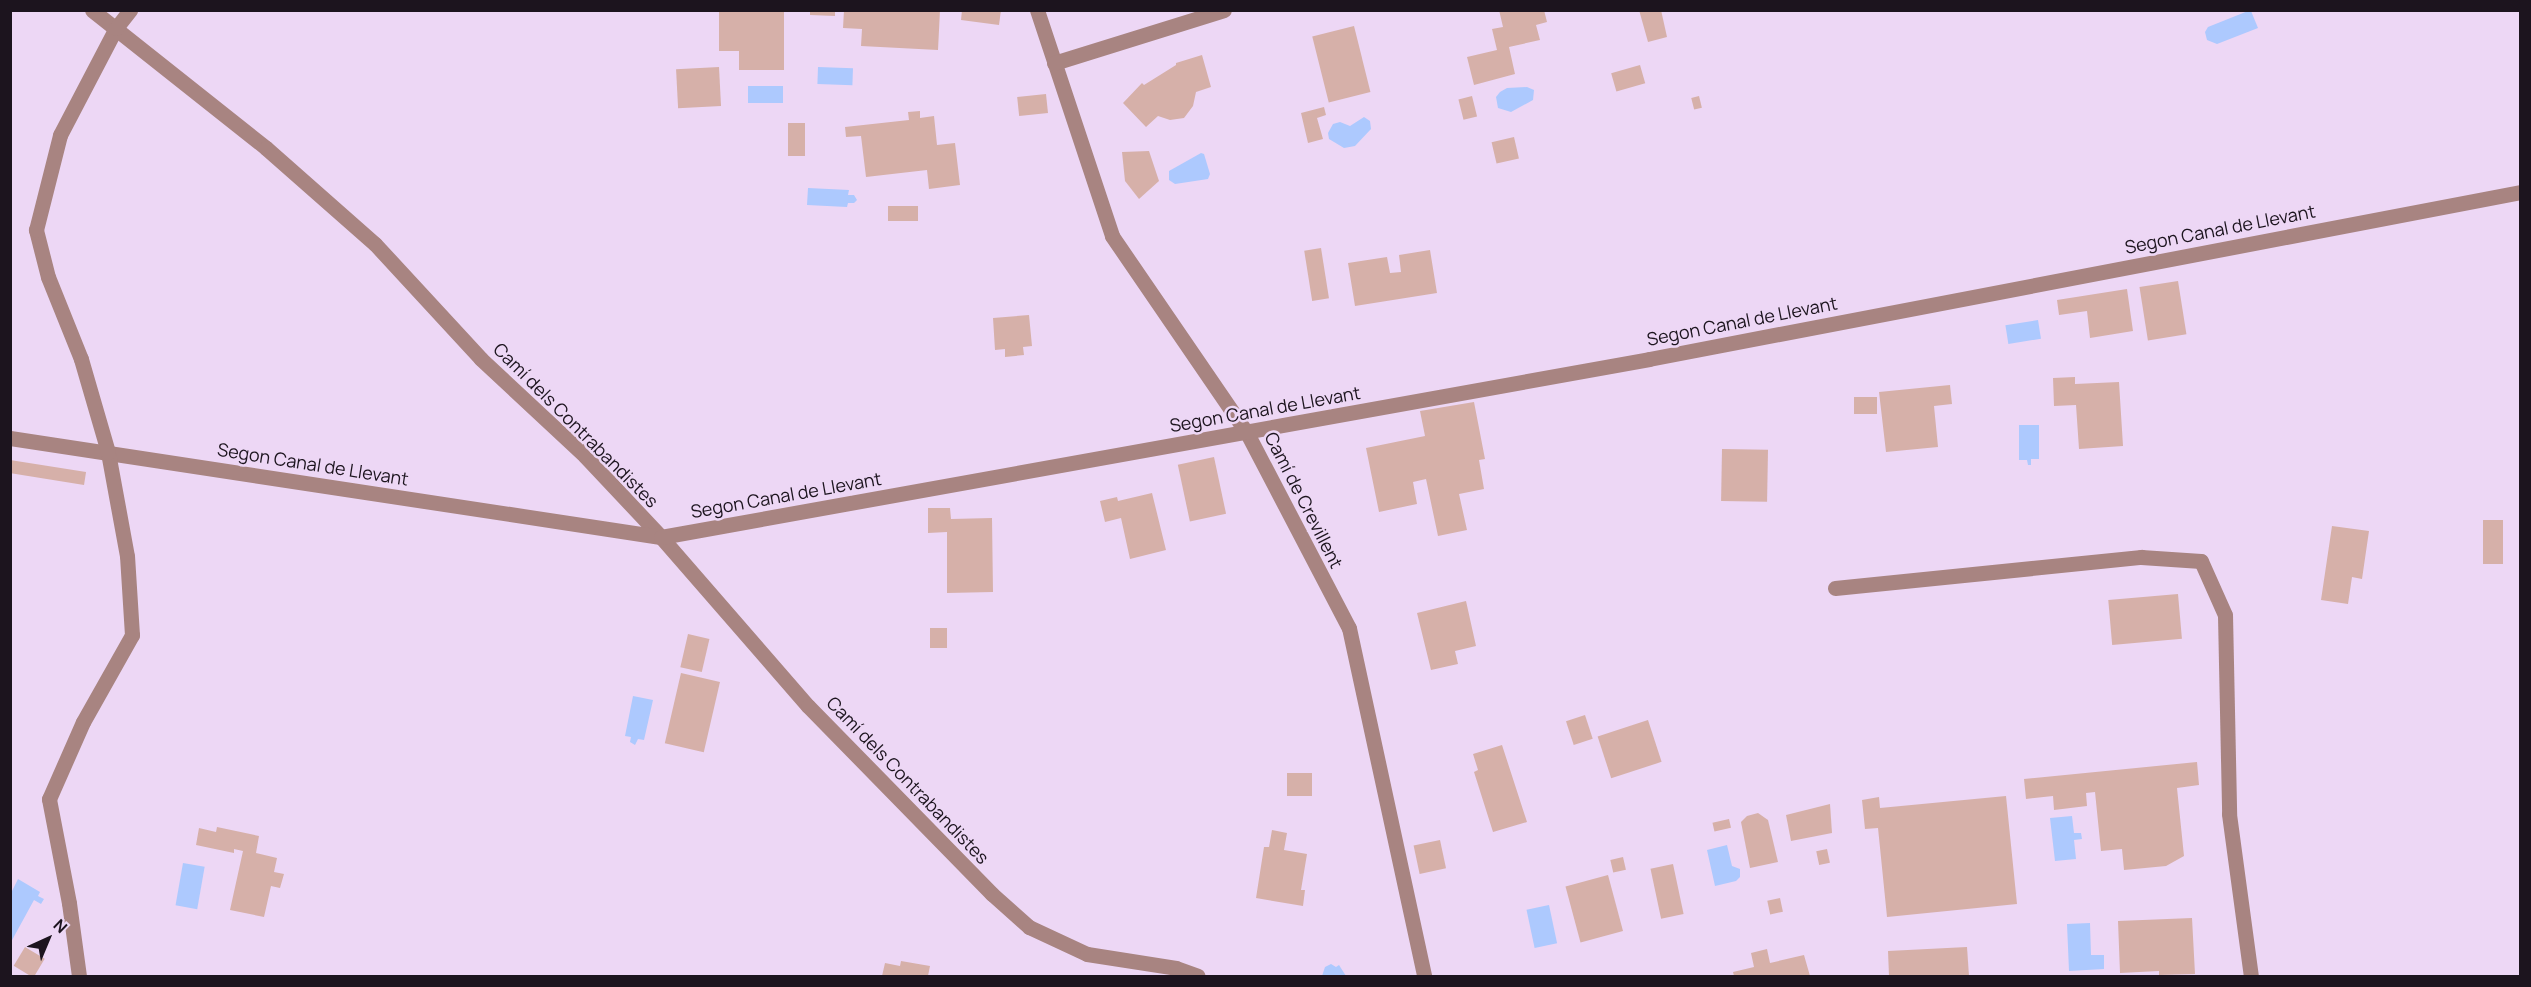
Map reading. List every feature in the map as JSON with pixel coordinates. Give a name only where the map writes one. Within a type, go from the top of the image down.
[{"type":"street","name":"Camí dels Contrabandistes","points":[[92,10],[266,148],[375,244],[481,359],[585,456],[661,537],[808,706],[992,894],[1029,927],[1087,954],[1176,968],[1198,976]]},
{"type":"street","points":[[79,976],[69,903],[50,799],[83,722],[132,635],[128,555],[108,452],[81,359],[48,277],[36,230],[60,135],[116,28],[130,10]]},
{"type":"street","name":"Camí de Crevillent","points":[[1037,10],[1112,236],[1247,433],[1348,628],[1424,976]]},
{"type":"street","points":[[1054,63],[1224,10]]},
{"type":"street","name":"Segon Canal de Llevant","points":[[10,438],[661,537],[1247,433],[2520,192]]},
{"type":"street","points":[[1835,588],[2141,558],[2200,561],[2225,615],[2229,814],[2251,976]]},
{"type":"water","points":[[2251,11],[2258,28],[2217,44],[2207,40],[2205,32],[2208,27]]},
{"type":"water","points":[[818,67],[853,68],[852,85],[817,84]]},
{"type":"water","points":[[748,86],[783,86],[783,103],[748,103]]},
{"type":"water","points":[[1527,87],[1534,90],[1533,100],[1511,112],[1498,108],[1496,97],[1500,92],[1507,88]]},
{"type":"water","points":[[1364,117],[1370,121],[1371,129],[1355,146],[1344,148],[1329,139],[1328,133],[1333,124],[1340,122],[1350,126]]},
{"type":"water","points":[[1201,153],[1204,154],[1210,174],[1208,179],[1175,184],[1169,180],[1169,171]]},
{"type":"water","points":[[808,188],[849,190],[848,195],[854,195],[857,200],[854,203],[848,203],[847,207],[807,205]]},
{"type":"water","points":[[2038,320],[2041,339],[2008,344],[2005,325]]},
{"type":"water","points":[[2019,425],[2039,425],[2039,459],[2031,459],[2031,465],[2028,465],[2027,460],[2019,460]]},
{"type":"water","points":[[633,696],[653,700],[644,740],[638,739],[635,745],[630,742],[631,737],[625,736]]},
{"type":"water","points":[[2072,816],[2074,833],[2081,833],[2082,839],[2074,840],[2076,859],[2055,861],[2050,818]]},
{"type":"water","points":[[1727,845],[1732,866],[1740,869],[1740,877],[1736,881],[1715,886],[1707,850]]},
{"type":"water","points":[[183,863],[205,867],[197,909],[176,905]]},
{"type":"water","points":[[18,879],[40,892],[38,896],[44,899],[41,904],[34,900],[11,942],[11,893]]},
{"type":"water","points":[[1549,905],[1557,943],[1535,948],[1527,910]]},
{"type":"water","points":[[2090,923],[2091,955],[2104,955],[2104,969],[2069,971],[2067,924]]},
{"type":"water","points":[[1331,964],[1336,967],[1339,965],[1346,976],[1322,976],[1325,967]]},
{"type":"building","points":[[719,10],[784,10],[784,70],[739,70],[739,51],[719,51]]},
{"type":"building","points":[[810,10],[835,10],[835,16],[810,15]]},
{"type":"building","points":[[844,10],[940,10],[938,50],[861,46],[862,29],[843,28]]},
{"type":"building","points":[[962,10],[1001,10],[999,25],[961,20]]},
{"type":"building","points":[[1499,10],[1544,10],[1547,22],[1536,25],[1540,40],[1509,47],[1515,74],[1474,85],[1467,57],[1497,50],[1492,29],[1503,27]]},
{"type":"building","points":[[1639,10],[1661,10],[1667,37],[1648,42]]},
{"type":"building","points":[[1354,26],[1370,92],[1329,102],[1312,36]]},
{"type":"building","points":[[1202,55],[1211,87],[1196,92],[1193,106],[1184,118],[1170,120],[1158,116],[1146,127],[1123,103],[1142,83],[1144,85],[1176,63]]},
{"type":"building","points":[[1640,65],[1645,83],[1616,92],[1611,73]]},
{"type":"building","points":[[719,67],[721,106],[678,108],[676,69]]},
{"type":"building","points":[[1046,94],[1048,113],[1019,116],[1017,97]]},
{"type":"building","points":[[1472,96],[1477,116],[1463,120],[1458,99]]},
{"type":"building","points":[[1699,96],[1702,108],[1694,110],[1691,98]]},
{"type":"building","points":[[1324,107],[1326,115],[1317,118],[1323,139],[1308,143],[1301,113]]},
{"type":"building","points":[[920,111],[920,118],[934,116],[937,145],[955,143],[960,185],[929,189],[927,170],[866,177],[861,136],[846,137],[845,127],[909,120],[908,112]]},
{"type":"building","points":[[788,123],[805,123],[805,156],[788,156]]},
{"type":"building","points":[[1514,137],[1519,158],[1497,164],[1492,142]]},
{"type":"building","points":[[1149,151],[1159,181],[1139,199],[1125,181],[1122,152]]},
{"type":"building","points":[[888,206],[918,206],[918,221],[888,221]]},
{"type":"building","points":[[1321,248],[1329,298],[1312,301],[1304,251]]},
{"type":"building","points":[[1430,250],[1437,293],[1355,306],[1348,263],[1387,257],[1390,273],[1401,272],[1399,255]]},
{"type":"building","points":[[2178,281],[2186,334],[2148,340],[2139,287]]},
{"type":"building","points":[[2127,289],[2133,331],[2090,338],[2087,311],[2059,315],[2057,300]]},
{"type":"building","points":[[1029,315],[1032,346],[1023,347],[1024,355],[1005,357],[1005,349],[995,350],[993,318]]},
{"type":"building","points":[[2075,377],[2075,384],[2119,382],[2123,446],[2079,449],[2076,405],[2054,406],[2053,378]]},
{"type":"building","points":[[1950,385],[1952,404],[1934,406],[1938,447],[1886,452],[1879,392]]},
{"type":"building","points":[[1854,397],[1877,397],[1877,414],[1854,414]]},
{"type":"building","points":[[1474,402],[1485,459],[1479,460],[1484,489],[1459,494],[1467,530],[1438,536],[1426,479],[1413,482],[1417,504],[1379,512],[1366,448],[1425,436],[1420,411]]},
{"type":"building","points":[[1722,449],[1768,450],[1767,502],[1721,501]]},
{"type":"building","points":[[1214,457],[1226,514],[1190,521],[1178,465]]},
{"type":"building","points":[[10,460],[86,472],[84,485],[10,473]]},
{"type":"building","points":[[1152,493],[1166,550],[1130,559],[1121,518],[1105,522],[1100,501],[1117,497],[1118,501]]},
{"type":"building","points":[[928,508],[950,508],[951,519],[992,518],[993,592],[947,593],[947,532],[928,533]]},
{"type":"building","points":[[2483,520],[2503,520],[2503,564],[2483,564]]},
{"type":"building","points":[[2332,526],[2369,531],[2362,579],[2352,577],[2348,604],[2321,600]]},
{"type":"building","points":[[2178,594],[2182,639],[2112,645],[2108,600]]},
{"type":"building","points":[[1466,601],[1476,646],[1455,651],[1458,664],[1431,670],[1417,613]]},
{"type":"building","points":[[930,628],[947,628],[947,648],[930,648]]},
{"type":"building","points":[[688,634],[709,639],[702,672],[680,667]]},
{"type":"building","points":[[681,673],[720,682],[704,752],[665,743]]},
{"type":"building","points":[[1585,715],[1593,739],[1574,745],[1566,721]]},
{"type":"building","points":[[1648,720],[1662,762],[1611,778],[1598,736]]},
{"type":"building","points":[[1502,745],[1527,822],[1493,832],[1474,772],[1478,770],[1473,754]]},
{"type":"building","points":[[2197,762],[2199,785],[2177,788],[2184,856],[2166,866],[2124,870],[2122,849],[2101,851],[2095,792],[2086,793],[2087,806],[2054,810],[2053,796],[2026,799],[2024,779]]},
{"type":"building","points":[[1287,773],[1312,773],[1312,796],[1287,796]]},
{"type":"building","points":[[2006,796],[2017,904],[1887,917],[1878,828],[1865,829],[1862,800],[1879,797],[1880,808]]},
{"type":"building","points":[[1830,804],[1832,833],[1791,841],[1786,815]]},
{"type":"building","points":[[1758,813],[1768,820],[1778,862],[1750,868],[1741,822],[1747,816]]},
{"type":"building","points":[[1729,819],[1731,828],[1714,832],[1712,823]]},
{"type":"building","points":[[217,827],[259,836],[256,853],[277,858],[274,872],[284,874],[280,888],[271,886],[264,917],[230,910],[243,851],[234,849],[234,853],[196,845],[199,828],[216,832]]},
{"type":"building","points":[[1272,830],[1287,833],[1284,850],[1307,854],[1301,890],[1305,890],[1303,906],[1256,898],[1264,847],[1269,847]]},
{"type":"building","points":[[1440,840],[1446,868],[1420,874],[1414,846]]},
{"type":"building","points":[[1827,849],[1830,863],[1819,865],[1816,851]]},
{"type":"building","points":[[1623,857],[1626,870],[1613,873],[1610,860]]},
{"type":"building","points":[[1673,864],[1684,914],[1661,919],[1651,869]]},
{"type":"building","points":[[1608,875],[1623,931],[1581,942],[1565,886]]},
{"type":"building","points":[[1780,898],[1783,912],[1770,914],[1767,901]]},
{"type":"building","points":[[2192,918],[2195,974],[2159,975],[2159,971],[2120,973],[2118,921]]},
{"type":"building","points":[[25,947],[45,959],[34,976],[14,966]]},
{"type":"building","points":[[1967,947],[1969,976],[1889,976],[1888,951]]},
{"type":"building","points":[[1767,949],[1770,963],[1804,955],[1810,976],[1734,976],[1733,972],[1754,967],[1751,953]]},
{"type":"building","points":[[901,961],[930,966],[928,976],[882,976],[885,963],[900,966]]}]
